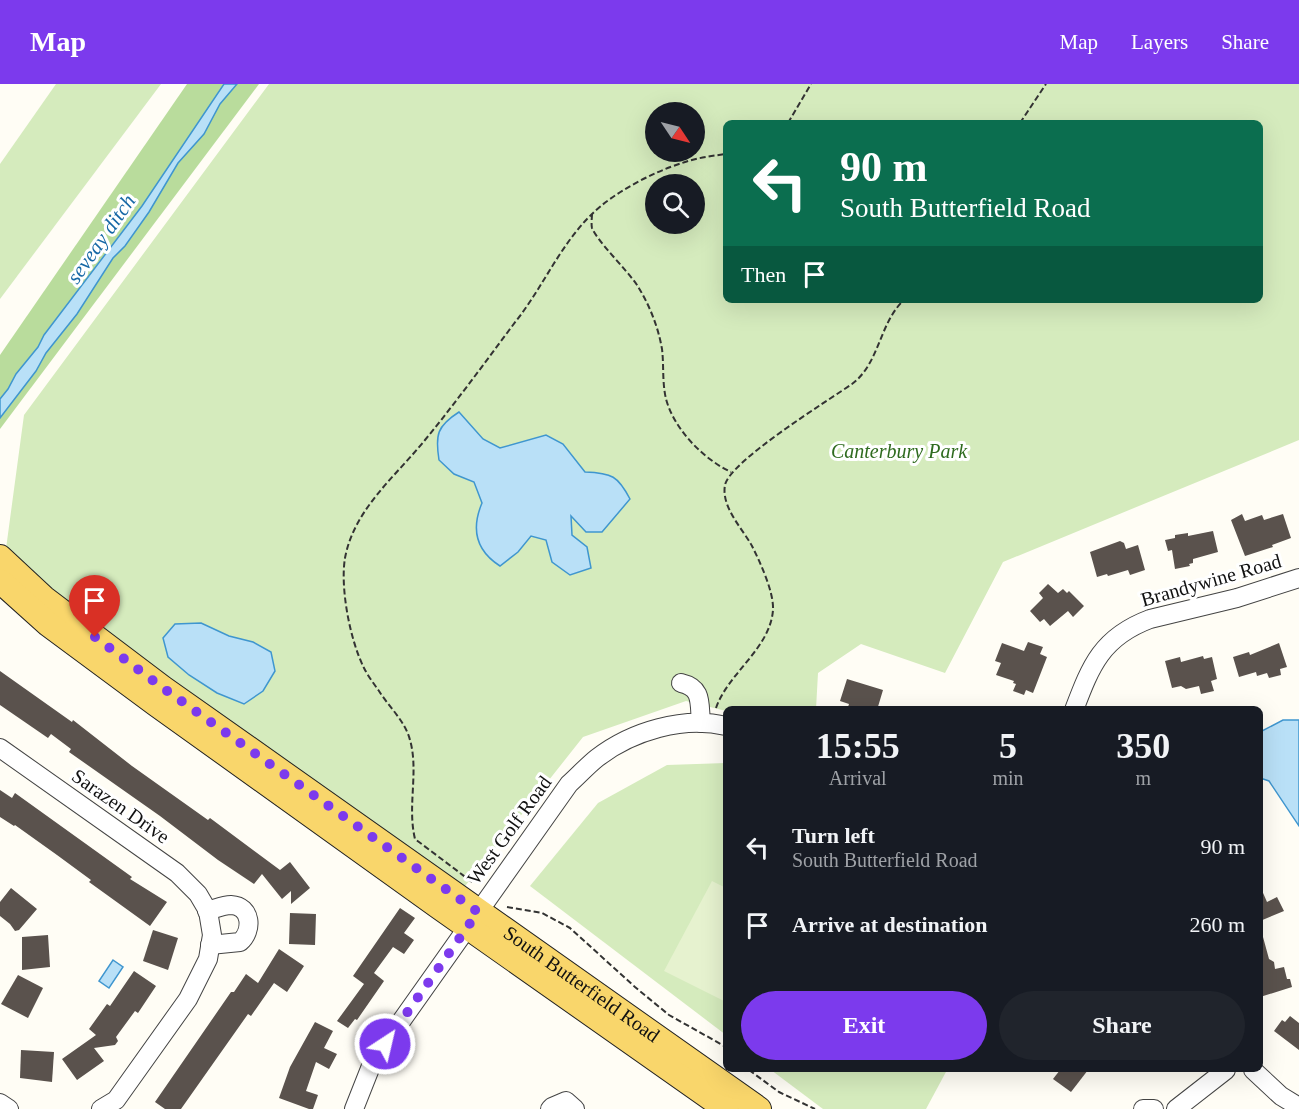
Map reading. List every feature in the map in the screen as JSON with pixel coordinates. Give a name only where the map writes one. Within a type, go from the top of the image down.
[{"type":"main road","name":"South Butterfield Road","points":[[0,557],[44,598],[726,1109]]},
{"type":"main road","name":"South Butterfield Road","points":[[0,581],[48,624],[90,656],[473,919],[759,1109]]},
{"type":"street","name":"Brandywine Road","points":[[1076,706],[1093,663],[1102,651],[1122,633],[1138,623],[1238,598],[1299,578]]},
{"type":"street","points":[[681,683],[692,685],[698,692],[701,723]]},
{"type":"street","name":"West Golf Road","points":[[354,1109],[373,1061],[569,784],[618,744],[641,734],[661,728],[701,723],[723,726]]},
{"type":"street","name":"Sarazen Drive","points":[[0,748],[177,873],[198,894],[207,911],[212,935],[208,958],[200,978],[188,999],[116,1100],[101,1109]]},
{"type":"street","points":[[207,911],[225,906],[236,906],[244,911],[249,922],[248,933],[240,942],[210,945]]},
{"type":"street","points":[[1176,1109],[1223,1072]]},
{"type":"street","points":[[1255,1072],[1281,1096],[1299,1107]]},
{"type":"street","points":[[550,1109],[566,1101],[575,1109]]},
{"type":"street","points":[[0,1102],[9,1109]]},
{"type":"street","points":[[1143,1109],[1154,1109]]},
{"type":"path","points":[[790,120],[811,84]]},
{"type":"path","points":[[1022,120],[1046,84]]},
{"type":"path","points":[[476,886],[415,839],[411,817],[413,755],[411,742],[407,730],[364,669],[347,605],[345,559],[350,540],[360,518],[373,500],[430,433],[517,321],[567,243],[592,214],[627,190],[660,172],[694,159],[723,154]]},
{"type":"path","points":[[592,214],[592,229],[636,284],[657,327],[662,348],[666,397],[670,411],[683,431],[701,451],[720,467],[731,472]]},
{"type":"path","points":[[716,708],[726,687],[764,635],[773,610],[759,562],[728,505],[724,487],[731,472],[810,411],[860,377],[868,367],[889,320],[901,303]]},
{"type":"path","points":[[507,907],[542,913],[570,928],[669,1015],[723,1045]]},
{"type":"path","points":[[752,1072],[779,1092],[815,1109]]},
{"type":"green space","points":[[56,84],[161,84],[0,299],[0,164]]},
{"type":"green space","points":[[187,84],[259,84],[0,429],[0,355]]},
{"type":"green space","name":"Canterbury Park","points":[[269,84],[1299,84],[1299,440],[1003,562],[945,673],[861,644],[818,673],[816,706],[723,706],[723,710],[686,701],[583,737],[462,890],[3,571],[24,415]]},
{"type":"green space","points":[[723,763],[723,1033],[530,886],[598,803],[667,765]]},
{"type":"green space","points":[[712,881],[723,886],[723,1000],[664,971]]},
{"type":"green space","points":[[774,1072],[946,1072],[926,1109],[823,1109]]},
{"type":"water","points":[[224,84],[237,84],[220,104],[204,134],[178,163],[149,212],[125,246],[113,258],[77,314],[0,418],[0,399],[16,374],[142,206]]},
{"type":"water","points":[[459,412],[483,439],[500,448],[546,435],[563,444],[585,472],[608,475],[622,485],[630,499],[602,532],[586,532],[571,516],[572,535],[587,547],[591,568],[570,575],[552,562],[546,540],[531,536],[518,552],[500,566],[485,553],[480,546],[476,530],[482,503],[474,482],[454,474],[439,460],[437,444],[439,432],[446,422]]},
{"type":"water","points":[[201,623],[229,636],[253,642],[271,652],[275,671],[263,691],[244,704],[217,693],[189,675],[168,657],[163,638],[175,624]]},
{"type":"water","points":[[1283,720],[1299,720],[1299,826],[1269,781],[1263,779],[1263,730]]},
{"type":"water","points":[[113,960],[123,967],[109,988],[99,981]]},
{"type":"building","points":[[1242,514],[1245,521],[1262,515],[1264,520],[1283,514],[1291,538],[1272,545],[1273,547],[1245,556],[1231,520]]},
{"type":"building","points":[[1213,531],[1218,552],[1193,559],[1190,566],[1175,569],[1172,550],[1168,551],[1165,540],[1175,538],[1175,535],[1188,533],[1188,536]]},
{"type":"building","points":[[1120,541],[1124,543],[1126,549],[1138,545],[1145,570],[1130,575],[1128,570],[1097,577],[1090,552]]},
{"type":"building","points":[[1048,584],[1058,593],[1063,589],[1067,593],[1069,591],[1084,606],[1073,617],[1068,611],[1050,626],[1044,619],[1040,622],[1030,611],[1043,598],[1039,593]]},
{"type":"building","points":[[1028,642],[1043,647],[1040,654],[1047,657],[1033,693],[1026,690],[1024,695],[1013,691],[1016,684],[1013,683],[1014,681],[996,675],[1001,663],[995,661],[1002,643],[1024,651]]},
{"type":"building","points":[[1279,643],[1287,667],[1280,669],[1281,675],[1269,678],[1267,673],[1257,676],[1256,672],[1239,677],[1233,657],[1249,652],[1250,655]]},
{"type":"building","points":[[1203,656],[1204,659],[1212,657],[1217,679],[1211,681],[1214,691],[1201,694],[1199,686],[1186,689],[1181,686],[1172,688],[1165,661],[1180,657],[1181,662]]},
{"type":"building","points":[[0,671],[72,722],[73,720],[132,766],[208,820],[210,818],[280,870],[290,862],[310,888],[291,904],[291,891],[282,899],[262,874],[254,884],[218,860],[69,752],[71,749],[51,734],[48,738],[0,705]]},
{"type":"building","points":[[847,679],[883,690],[878,706],[848,706],[849,704],[840,701]]},
{"type":"building","points":[[0,790],[12,798],[15,793],[132,877],[130,879],[167,902],[150,926],[89,882],[91,880],[57,855],[0,817]]},
{"type":"building","points":[[11,888],[37,909],[19,930],[15,931],[0,916],[0,902]]},
{"type":"building","points":[[1263,893],[1267,902],[1277,897],[1284,911],[1263,920]]},
{"type":"building","points":[[400,908],[415,918],[404,933],[414,940],[404,954],[393,947],[374,973],[384,981],[357,1020],[355,1019],[348,1028],[337,1021],[364,984],[353,976]]},
{"type":"building","points":[[290,913],[316,914],[315,945],[289,944]]},
{"type":"building","points":[[153,930],[178,938],[168,970],[143,961]]},
{"type":"building","points":[[48,935],[50,967],[22,970],[22,937]]},
{"type":"building","points":[[1263,937],[1269,959],[1274,962],[1275,969],[1284,967],[1292,987],[1263,996]]},
{"type":"building","points":[[279,949],[304,966],[287,992],[274,983],[251,1016],[248,1014],[181,1109],[165,1109],[155,1102],[231,992],[234,992],[246,974],[258,983]]},
{"type":"building","points":[[134,971],[156,986],[138,1013],[135,1011],[116,1037],[118,1041],[115,1045],[94,1048],[104,1061],[77,1080],[62,1059],[96,1035],[89,1029],[107,1004],[110,1006]]},
{"type":"building","points":[[18,975],[43,988],[28,1018],[1,1004]]},
{"type":"building","points":[[1290,1016],[1299,1023],[1299,1050],[1274,1031],[1282,1020],[1285,1022]]},
{"type":"building","points":[[315,1022],[333,1031],[324,1048],[337,1054],[329,1069],[316,1062],[306,1091],[318,1095],[313,1109],[309,1109],[279,1098],[290,1067]]},
{"type":"building","points":[[21,1050],[54,1052],[52,1082],[20,1078]]},
{"type":"building","points":[[1058,1072],[1086,1072],[1071,1092],[1053,1079]]},
{"type":"route","points":[[95,637],[478,912],[385,1044]]},
{"type":"water label","name":"seveay ditch","points":[[101,239]]}]
